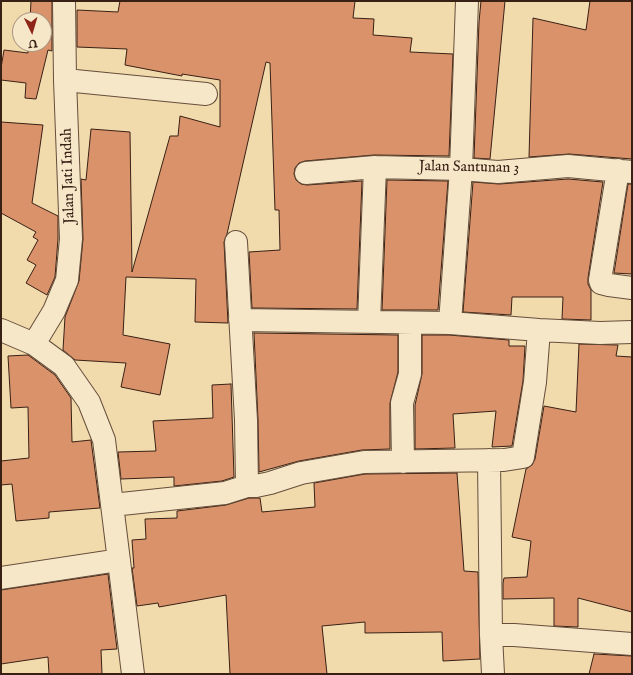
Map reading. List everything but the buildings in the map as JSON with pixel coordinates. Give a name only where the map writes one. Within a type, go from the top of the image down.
[{"type":"street","name":"Jalan Jati Indah","points":[[34,344],[54,311],[67,280],[71,239],[65,80],[64,1]]},
{"type":"street","points":[[450,323],[461,169],[467,1]]},
{"type":"street","points":[[65,80],[206,94]]},
{"type":"street","name":"Jalan Santunan 3","points":[[306,173],[375,167],[461,169],[498,172],[568,166],[625,171]]},
{"type":"street","points":[[369,322],[375,167]]},
{"type":"street","points":[[625,171],[600,280],[602,283],[609,285],[632,288]]},
{"type":"street","points":[[236,242],[246,420],[247,486]]},
{"type":"street","points":[[240,320],[450,323],[539,330],[632,332]]},
{"type":"street","points":[[403,462],[402,403],[410,374],[410,323]]},
{"type":"street","points":[[1,330],[34,344],[64,366],[89,402],[104,440],[133,674]]},
{"type":"street","points":[[112,505],[225,494],[247,486],[270,483],[301,473],[364,462],[508,460],[523,457],[535,382],[539,330]]},
{"type":"street","points":[[489,460],[491,635],[494,674]]},
{"type":"street","points":[[1,578],[119,560]]},
{"type":"street","points":[[491,635],[514,635],[632,644]]}]
